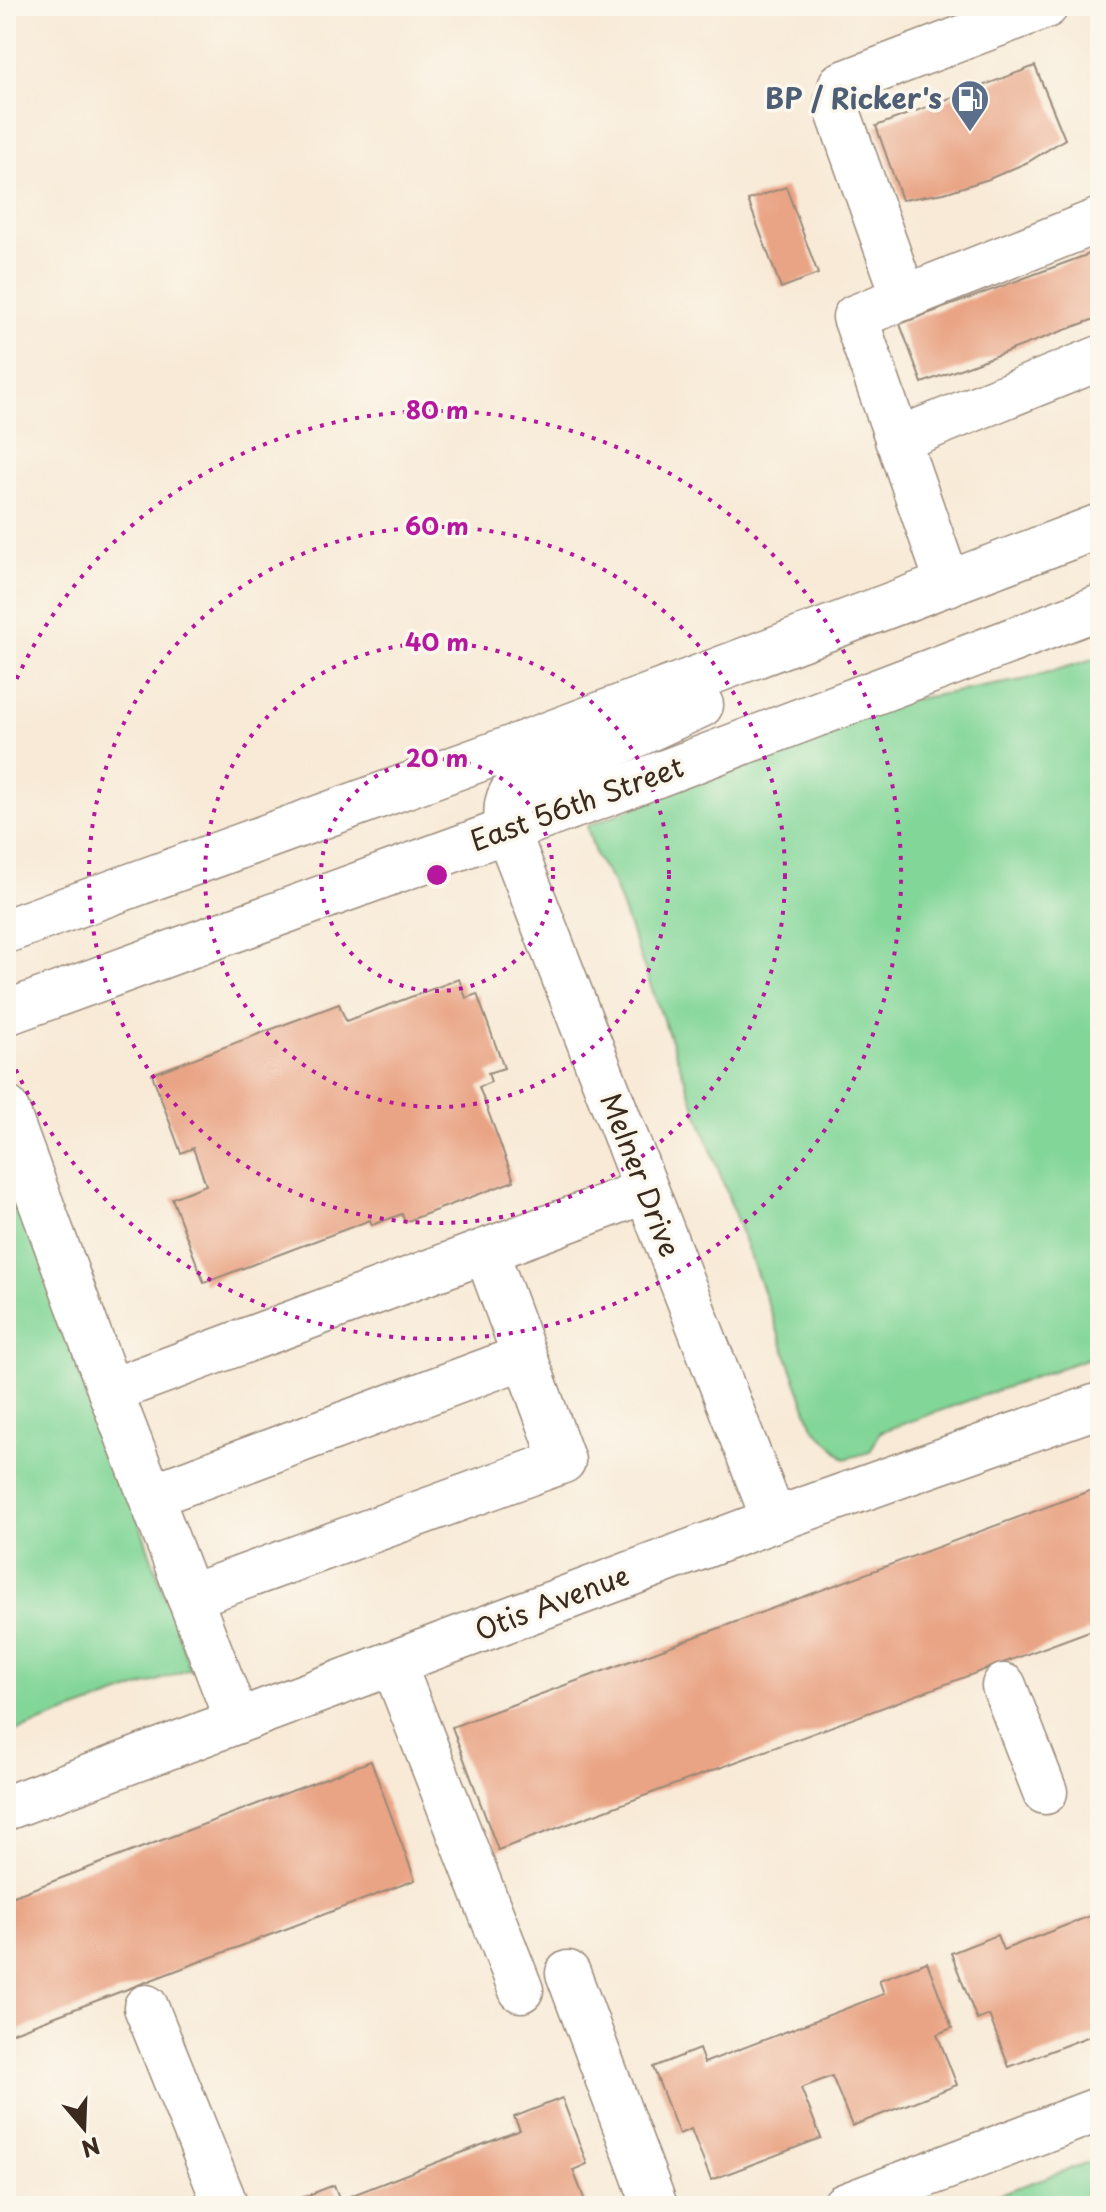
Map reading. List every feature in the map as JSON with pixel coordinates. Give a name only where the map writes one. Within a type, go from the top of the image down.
[{"type":"main road","points":[[904,297],[836,106],[841,84],[1046,6]]},
{"type":"main road","points":[[948,584],[855,317],[1100,220]]},
{"type":"main road","points":[[897,440],[1100,358]]},
{"type":"main road","points":[[6,931],[482,759],[1100,526]]},
{"type":"main road","points":[[507,830],[505,806],[510,793],[518,785],[682,714],[906,600]]},
{"type":"main road","name":"East 56th Street","points":[[6,1013],[812,718],[1100,607]]},
{"type":"main road","name":"Melner Drive","points":[[507,830],[774,1520]]},
{"type":"main road","points":[[6,1108],[110,1391],[237,1721]]},
{"type":"main road","points":[[110,1391],[646,1191]]},
{"type":"main road","points":[[189,1597],[563,1461],[486,1251]]},
{"type":"main road","points":[[151,1496],[523,1357]]},
{"type":"main road","name":"Otis Avenue","points":[[6,1808],[774,1520],[1100,1405]]},
{"type":"main road","points":[[393,1663],[521,1990]]},
{"type":"main road","points":[[1004,1686],[1045,1792]]},
{"type":"main road","points":[[568,1973],[655,2206]]},
{"type":"main road","points":[[146,2007],[226,2206]]},
{"type":"main road","points":[[844,2206],[1100,2109]]},
{"type":"green space","points":[[1100,657],[1100,1354],[880,1432],[870,1452],[845,1459],[813,1427],[613,883],[596,857],[587,826],[904,701],[1022,680]]},
{"type":"green space","points":[[6,1138],[190,1669],[6,1735]]},
{"type":"green space","points":[[1100,2158],[1100,2206],[966,2206]]},
{"type":"building","points":[[588,6],[620,6],[592,16]]},
{"type":"building","name":"BP / Ricker's","points":[[1035,66],[1065,139],[1028,162],[989,179],[944,193],[902,200],[876,126]]},
{"type":"building","points":[[786,187],[818,274],[781,288],[748,200]]},
{"type":"building","points":[[1100,250],[1100,317],[922,383],[900,324]]},
{"type":"building","points":[[459,979],[466,998],[477,994],[504,1068],[488,1073],[491,1082],[479,1087],[514,1181],[405,1222],[402,1214],[372,1225],[370,1220],[204,1283],[172,1198],[206,1185],[193,1148],[181,1153],[152,1074],[339,1004],[346,1021]]},
{"type":"building","points":[[1100,1487],[1100,1627],[498,1850],[452,1727]]},
{"type":"building","points":[[371,1761],[415,1880],[6,2035],[6,1899]]},
{"type":"building","points":[[1100,1912],[1100,2032],[1009,2067],[989,2015],[977,2020],[951,1953],[997,1935],[1003,1950]]},
{"type":"building","points":[[927,1962],[952,2028],[937,2034],[957,2085],[852,2126],[832,2076],[801,2088],[821,2138],[711,2180],[691,2129],[679,2134],[653,2067],[699,2049],[704,2063],[884,1994],[879,1980]]},
{"type":"building","points":[[562,2098],[587,2164],[573,2170],[587,2206],[290,2206],[288,2203],[334,2185],[340,2200],[520,2130],[514,2117]]},
{"type":"place","name":"BP / Ricker's","points":[[970,133]]}]
